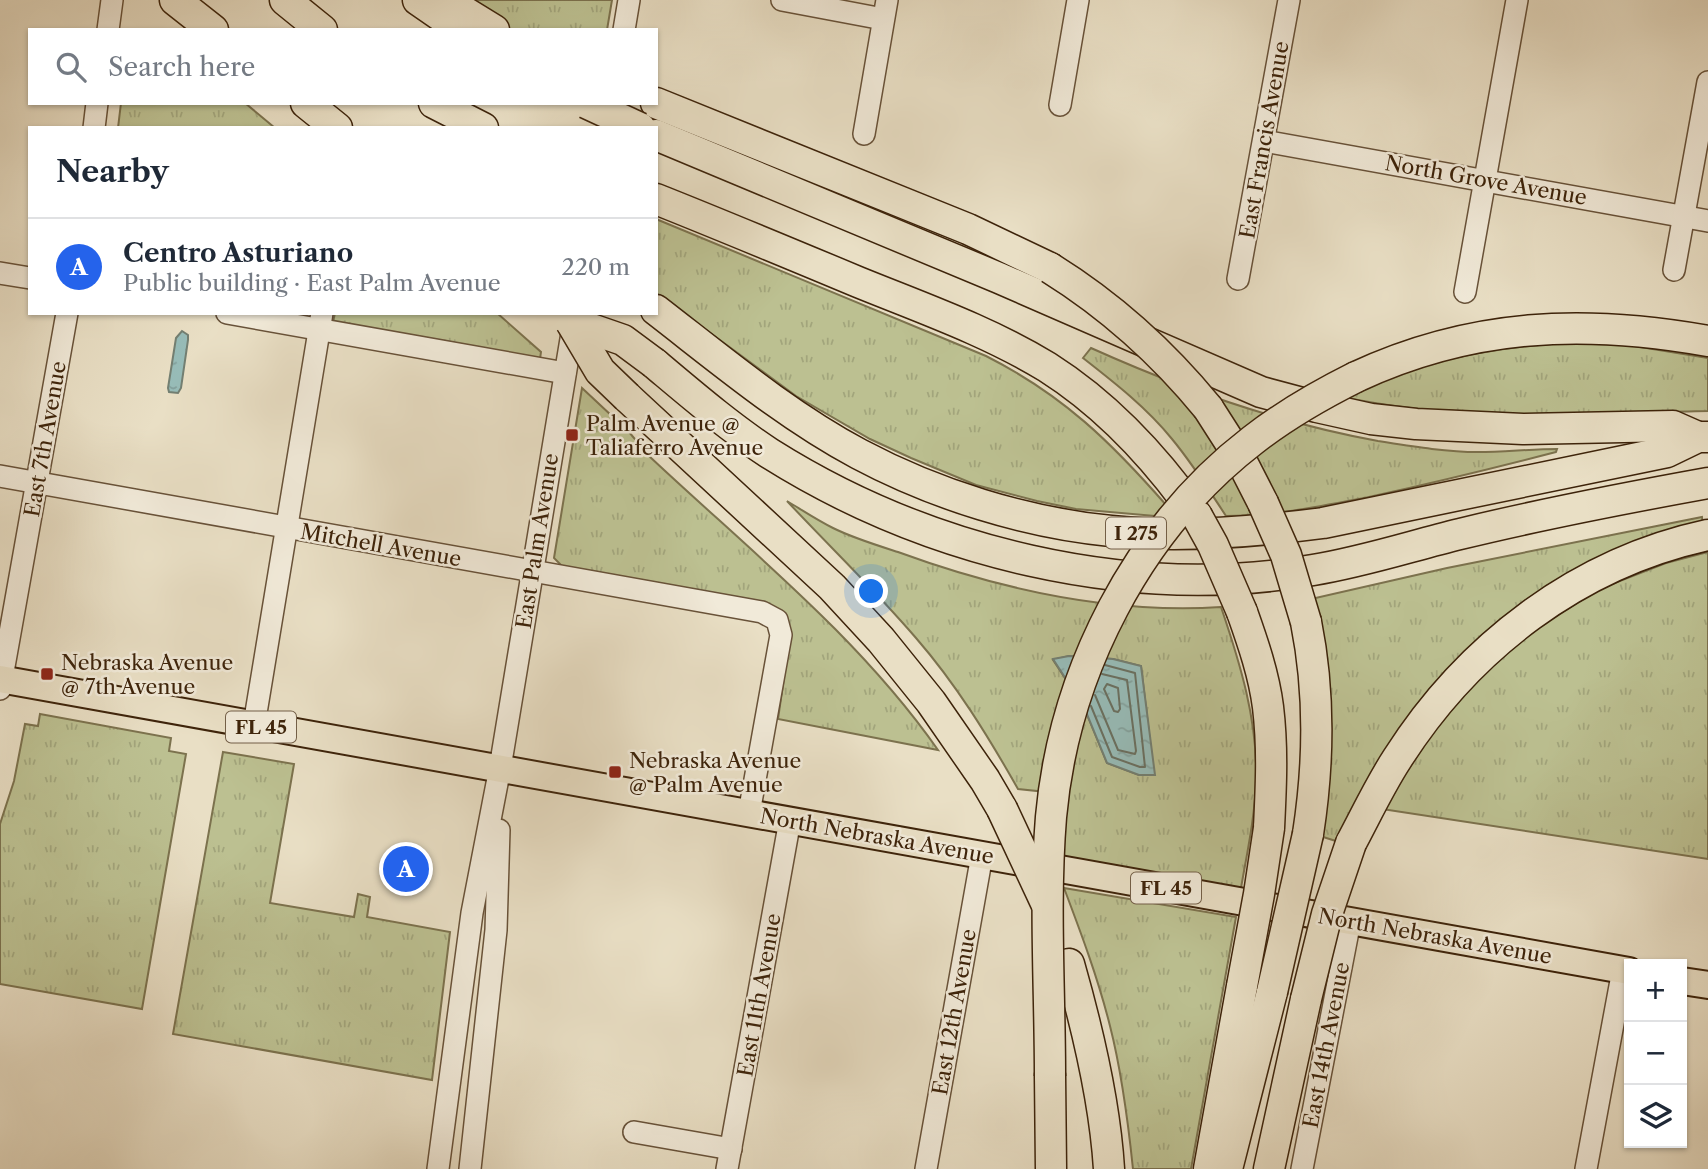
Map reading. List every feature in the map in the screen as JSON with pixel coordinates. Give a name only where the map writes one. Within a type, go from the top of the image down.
[{"type":"highway","points":[[175,0],[210,28]]},
{"type":"highway","points":[[285,0],[320,28]]},
{"type":"highway","points":[[418,0],[457,28]]},
{"type":"highway","points":[[445,0],[491,28]]},
{"type":"highway","points":[[308,105],[335,126]]},
{"type":"highway","points":[[412,105],[436,126]]},
{"type":"highway","points":[[439,105],[479,126]]},
{"type":"highway","points":[[590,105],[636,126]]},
{"type":"highway","points":[[670,108],[968,229],[1050,268],[1083,289],[1126,324],[1183,378],[1208,408],[1240,458],[1286,555],[1306,622],[1314,676],[1317,734],[1316,782],[1308,834],[1272,992],[1227,1169]]},
{"type":"highway","points":[[658,136],[1261,391],[1371,419],[1427,425],[1523,429],[1673,426],[1703,437]]},
{"type":"highway","points":[[661,201],[977,331],[1048,368],[1104,410],[1133,437],[1197,516],[1213,545],[1242,612],[1257,656],[1268,706],[1272,772],[1269,828],[1259,894],[1209,1169]]},
{"type":"highway","name":"I 275","points":[[658,312],[780,405],[859,454],[945,492],[985,505],[1110,531],[1192,533],[1323,523],[1667,452],[1703,437]]},
{"type":"highway","points":[[569,316],[600,371],[832,587],[881,640],[931,702],[985,780],[1002,808],[1044,898],[1069,964],[1085,1023],[1109,1169]]},
{"type":"highway","name":"I 275","points":[[569,316],[623,340],[769,452],[860,502],[964,544],[1018,558],[1106,573],[1203,579],[1311,571],[1553,513],[1708,483]]},
{"type":"highway","points":[[1051,1169],[1049,872],[1052,816],[1063,744],[1082,680],[1113,608],[1144,557],[1174,518],[1201,487],[1251,441],[1287,415],[1381,365],[1447,343],[1533,329],[1615,328],[1708,341]]},
{"type":"highway","points":[[1269,1169],[1327,914],[1351,843],[1396,760],[1424,719],[1456,680],[1489,648],[1557,597],[1592,576],[1636,556],[1708,535]]},
{"type":"main road","name":"North Nebraska Avenue","points":[[1,683],[500,768],[1624,970]]},
{"type":"main road","points":[[1687,982],[1708,985]]},
{"type":"street","points":[[108,28],[112,0]]},
{"type":"street","points":[[624,28],[629,0]]},
{"type":"street","points":[[782,0],[885,10],[864,134]]},
{"type":"street","points":[[1060,105],[1077,0]]},
{"type":"street","name":"East Francis Avenue","points":[[1238,279],[1289,0]]},
{"type":"street","points":[[1465,292],[1517,0]]},
{"type":"street","points":[[1674,270],[1708,82]]},
{"type":"street","points":[[94,126],[97,105]]},
{"type":"street","points":[[607,126],[611,105]]},
{"type":"street","name":"North Grove Avenue","points":[[1264,141],[1708,221]]},
{"type":"street","points":[[0,272],[28,278]]},
{"type":"street","name":"East 7th Avenue","points":[[1,683],[67,315]]},
{"type":"street","points":[[250,315],[321,321],[565,373]]},
{"type":"street","name":"East Palm Avenue","points":[[438,1169],[472,913],[500,768],[565,373],[569,316]]},
{"type":"street","points":[[254,725],[321,321]]},
{"type":"street","name":"Mitchell Avenue","points":[[0,476],[762,612],[776,620],[781,635],[750,813]]},
{"type":"street","name":"East Palm Avenue","points":[[470,1169],[496,930],[500,768]]},
{"type":"street","name":"East 11th Avenue","points":[[729,1159],[790,820]]},
{"type":"street","name":"East 12th Avenue","points":[[926,1169],[982,855]]},
{"type":"street","name":"East 14th Avenue","points":[[1302,1169],[1350,921]]},
{"type":"street","points":[[1586,1169],[1624,980]]},
{"type":"street","points":[[634,1132],[729,1159]]},
{"type":"green space","points":[[424,0],[612,0],[607,28],[481,28]]},
{"type":"green space","points":[[121,105],[247,105],[273,126],[118,126]]},
{"type":"green space","points":[[658,220],[986,356],[1014,371],[1084,422],[1126,461],[1167,506],[1155,516],[1076,509],[976,485],[870,439],[796,396],[658,294]]},
{"type":"green space","points":[[335,315],[499,315],[541,352],[540,359],[333,322]]},
{"type":"green space","points":[[1566,343],[1628,345],[1708,358],[1708,411],[1479,413],[1388,405],[1343,397],[1423,366],[1509,348]]},
{"type":"green space","points":[[1091,348],[1196,391],[1341,434],[1453,451],[1557,449],[1556,452],[1533,458],[1369,497],[1280,512],[1226,516],[1193,467],[1162,428],[1130,396],[1083,358]]},
{"type":"green space","points":[[582,388],[629,432],[649,456],[838,632],[874,670],[938,750],[778,719],[789,643],[788,627],[562,566],[554,558]]},
{"type":"green space","points":[[787,501],[841,532],[936,565],[1016,588],[1139,607],[1221,607],[1246,692],[1256,759],[1254,808],[1241,888],[1060,858],[1065,794],[1018,789],[971,711],[931,656],[885,603]],"holes":[[[1069,656],[1113,659],[1141,666],[1154,775],[1139,775],[1107,763],[1084,707],[1053,660]]]},
{"type":"green space","points":[[1702,517],[1703,525],[1561,580],[1339,842],[1320,836],[1311,599],[1447,568]]},
{"type":"green space","points":[[1708,552],[1708,859],[1382,809],[1451,704],[1526,635],[1599,589],[1666,563]]},
{"type":"green space","points":[[40,714],[171,738],[169,751],[186,754],[142,1009],[0,984],[0,824],[14,781],[25,724],[38,726]]},
{"type":"green space","points":[[223,752],[294,764],[270,903],[354,917],[358,894],[370,897],[367,917],[450,932],[432,1080],[173,1034]]},
{"type":"green space","points":[[1064,888],[1236,917],[1191,1169],[1133,1169],[1124,1097],[1110,1026],[1095,973]]},
{"type":"water","points":[[182,331],[188,335],[188,340],[181,388],[178,393],[169,392],[176,338]]},
{"type":"water","points":[[1069,656],[1113,659],[1141,666],[1155,775],[1139,775],[1107,763],[1084,707],[1053,659]]},
{"type":"place","name":"Palm Avenue @ Taliaferro Avenue","points":[[572,435]]},
{"type":"place","name":"Nebraska Avenue @ 7th Avenue","points":[[47,674]]},
{"type":"place","name":"Nebraska Avenue @ Palm Avenue","points":[[615,772]]},
{"type":"place","name":"Centro Asturiano","points":[[406,869]]}]
